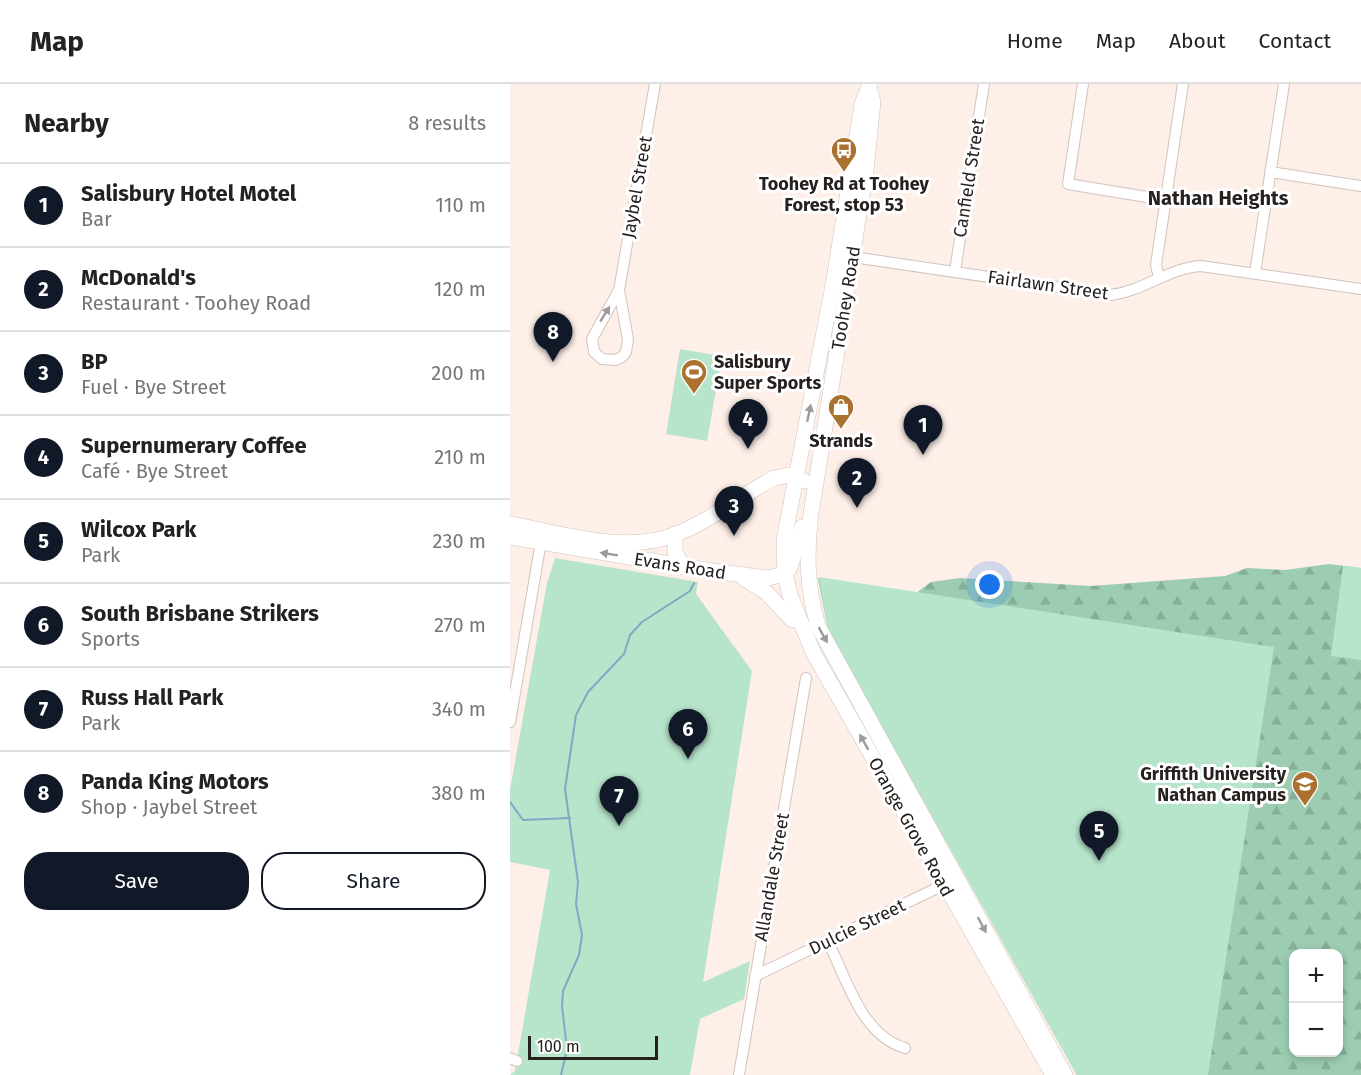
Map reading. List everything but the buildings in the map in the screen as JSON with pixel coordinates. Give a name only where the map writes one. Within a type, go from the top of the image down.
[{"type":"main road","name":"Toohey Road","points":[[785,573],[784,540],[795,477],[866,170],[873,102],[870,86]]},
{"type":"main road","name":"Toohey Road","points":[[808,579],[806,563],[811,514],[845,256]]},
{"type":"main road","points":[[764,483],[768,474],[801,449]]},
{"type":"main road","points":[[764,483],[781,476],[795,477],[806,483],[814,497]]},
{"type":"main road","name":"Evans Road","points":[[510,537],[542,536],[642,542],[675,534],[764,483]]},
{"type":"main road","points":[[785,573],[792,563],[799,531],[811,514]]},
{"type":"main road","name":"Evans Road","points":[[510,524],[542,536],[683,567],[768,578],[785,573]]},
{"type":"main road","points":[[675,534],[675,552],[683,567]]},
{"type":"main road","name":"Orange Grove Road","points":[[785,573],[799,621],[813,652],[1053,1075]]},
{"type":"main road","points":[[740,576],[780,604],[791,620],[799,621]]},
{"type":"main road","name":"Orange Grove Road","points":[[808,579],[818,626],[1065,1075]]},
{"type":"street","name":"Jaybel Street","points":[[619,290],[628,346],[622,357],[602,359],[594,352],[592,339],[619,290],[655,84]]},
{"type":"street","name":"Canfield Street","points":[[955,271],[984,84]]},
{"type":"street","points":[[1083,84],[1068,184],[1165,200]]},
{"type":"street","points":[[1159,278],[1156,265],[1183,84]]},
{"type":"street","points":[[1255,273],[1284,84]]},
{"type":"street","points":[[1270,172],[1361,186]]},
{"type":"street","name":"Fairlawn Street","points":[[845,256],[1112,295],[1129,291],[1184,268],[1201,266],[1361,289]]},
{"type":"street","points":[[510,722],[515,661],[542,536]]},
{"type":"street","name":"Allandale Street","points":[[739,1075],[806,678]]},
{"type":"street","name":"Dulcie Street","points":[[755,976],[944,885],[954,873]]},
{"type":"street","points":[[828,942],[867,1022],[880,1036],[905,1048]]},
{"type":"green space","name":"Salisbury Super Sports","points":[[680,349],[722,356],[707,441],[666,434]]},
{"type":"green space","points":[[555,558],[698,582],[696,594],[752,671],[703,982],[750,961],[744,999],[700,1019],[690,1075],[510,1075],[515,1071],[550,870],[510,862],[510,790],[547,583]]},
{"type":"green space","points":[[1329,564],[1361,568],[1361,1075],[1077,1075],[828,630],[818,578],[916,593],[931,582],[960,578],[1091,586],[1225,576],[1247,568],[1285,570]]},
{"type":"green space","points":[[1343,566],[1361,568],[1361,660],[1331,656]]},
{"type":"green space","points":[[819,577],[1274,647],[1208,1075],[1077,1075],[828,630]]},
{"type":"waterway","points":[[561,1075],[567,1049],[562,1006],[563,991],[579,955],[582,935],[576,904],[578,882],[565,789],[576,715],[588,692],[624,654],[630,635],[642,622],[690,591],[694,583]]},
{"type":"waterway","points":[[510,802],[523,820],[570,818]]},
{"type":"place","name":"Toohey Rd at Toohey Forest, stop 53","points":[[844,173]]},
{"type":"place","name":"Panda King Motors","points":[[553,362]]},
{"type":"place","name":"Salisbury Super Sports","points":[[694,395]]},
{"type":"place","name":"Strands","points":[[841,430]]},
{"type":"place","name":"Supernumerary Coffee","points":[[748,449]]},
{"type":"place","name":"Salisbury Hotel Motel","points":[[923,455]]},
{"type":"place","name":"McDonald's","points":[[857,508]]},
{"type":"place","name":"BP","points":[[734,536]]},
{"type":"place","name":"South Brisbane Strikers","points":[[688,759]]},
{"type":"place","name":"Griffith University Nathan Campus","points":[[1305,807]]},
{"type":"place","name":"Russ Hall Park","points":[[619,826]]},
{"type":"place","name":"Wilcox Park","points":[[1099,861]]},
{"type":"district","name":"Nathan Heights","points":[[1218,198]]}]
